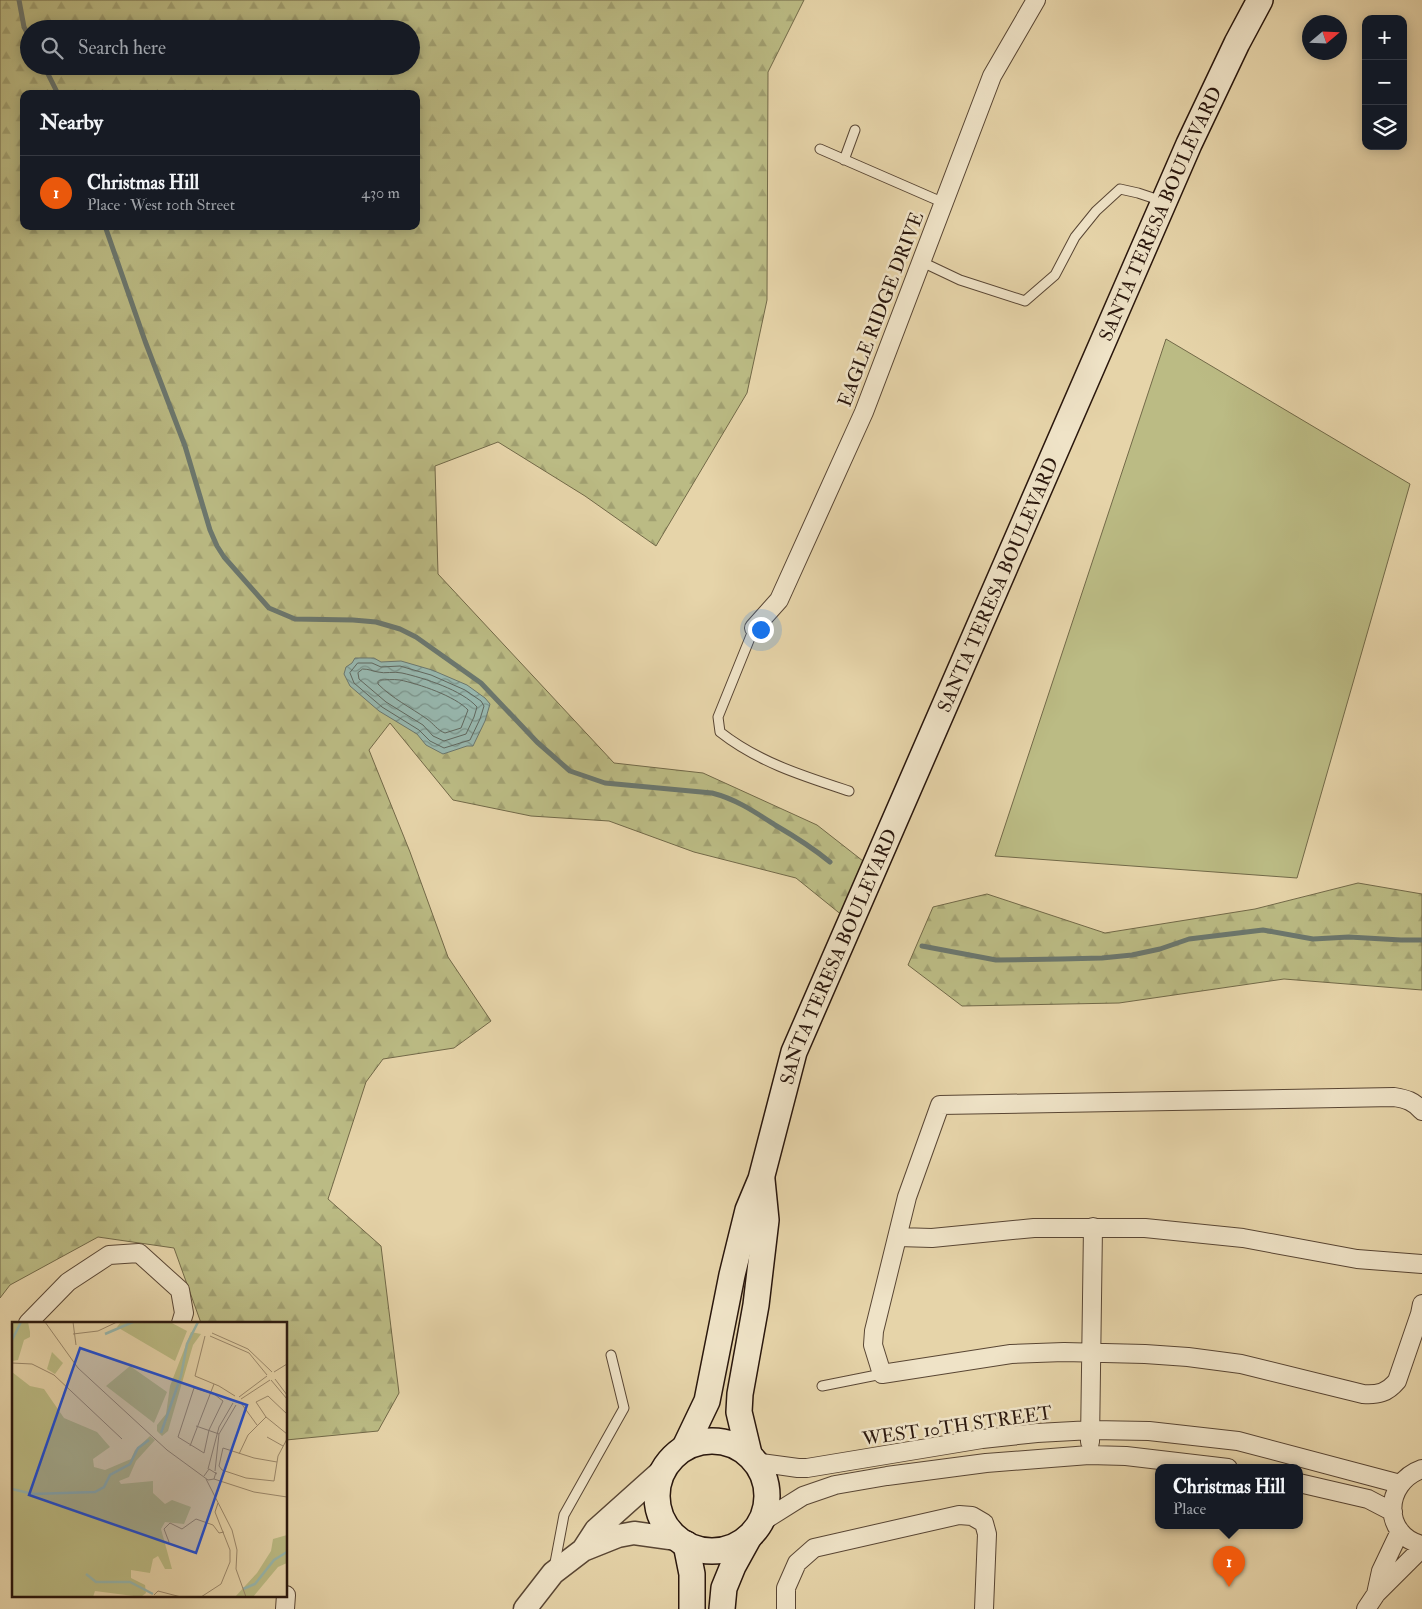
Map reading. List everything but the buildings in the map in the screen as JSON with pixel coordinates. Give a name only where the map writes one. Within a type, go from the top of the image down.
[{"type":"main road","name":"SANTA TERESA BOULEVARD","points":[[685,1447],[707,1401],[740,1242],[748,1210],[762,1179],[794,1052],[1189,144],[1237,43],[1260,0]]},
{"type":"main road","name":"SANTA TERESA BOULEVARD","points":[[752,1458],[739,1412],[740,1394],[756,1305],[766,1220],[762,1179]]},
{"type":"main road","points":[[722,1609],[724,1588],[733,1566],[755,1530],[766,1508],[767,1492],[761,1470],[752,1458],[732,1444],[722,1441],[703,1441],[685,1447],[670,1460],[663,1470],[656,1493],[661,1517],[666,1528],[681,1542],[705,1551],[718,1551],[731,1548],[755,1530]]},
{"type":"main road","points":[[681,1542],[692,1574],[692,1609]]},
{"type":"street","name":"EAGLE RIDGE DRIVE","points":[[754,628],[779,600],[864,412],[992,76],[1036,0]]},
{"type":"street","points":[[1422,1111],[1416,1104],[1394,1097],[940,1105],[907,1197],[874,1331],[873,1345],[882,1374],[1011,1354],[1092,1352],[1188,1357],[1241,1364],[1363,1394],[1374,1395],[1390,1390],[1396,1381],[1422,1304]]},
{"type":"street","points":[[1089,1455],[1092,1430],[1093,1227]]},
{"type":"street","points":[[898,1236],[919,1239],[1034,1228],[1145,1228],[1180,1230],[1242,1238],[1357,1259],[1422,1264]]},
{"type":"street","points":[[29,1322],[68,1282],[109,1255],[139,1253],[180,1290],[184,1313],[181,1322]]},
{"type":"street","name":"WEST 10TH STREET","points":[[752,1458],[798,1468],[807,1468],[982,1439],[1037,1433],[1092,1430],[1148,1431],[1238,1441],[1400,1484]]},
{"type":"street","points":[[755,1530],[803,1496],[835,1485],[887,1476],[986,1463],[1089,1455],[1126,1456],[1194,1464]]},
{"type":"street","points":[[1366,1609],[1376,1594],[1422,1547],[1405,1536],[1396,1525],[1392,1512],[1392,1502],[1400,1484],[1409,1474],[1422,1469]]},
{"type":"street","points":[[583,1550],[596,1530],[663,1470]]},
{"type":"street","points":[[1303,1484],[1368,1499],[1392,1512]]},
{"type":"street","points":[[786,1609],[786,1588],[797,1562],[814,1548],[959,1516],[972,1516],[984,1524],[987,1534],[984,1609]]},
{"type":"street","points":[[1376,1594],[1381,1571],[1400,1531]]},
{"type":"street","points":[[525,1609],[553,1573],[583,1550],[618,1536],[634,1533],[681,1542]]},
{"type":"street","points":[[285,1609],[286,1596]]},
{"type":"lane","points":[[844,160],[855,130]]},
{"type":"lane","points":[[820,149],[944,203]]},
{"type":"lane","points":[[922,262],[960,280],[1025,301],[1055,274],[1075,238],[1096,211],[1120,189],[1164,202]]},
{"type":"lane","points":[[754,628],[718,716],[720,732],[735,744],[787,770],[849,791]]},
{"type":"lane","points":[[553,1573],[564,1516],[624,1408],[611,1355]]},
{"type":"lane","points":[[822,1386],[882,1374]]},
{"type":"green space","points":[[0,0],[804,0],[768,72],[767,300],[747,393],[656,546],[585,496],[498,442],[435,466],[438,574],[614,763],[703,773],[817,825],[863,861],[843,916],[796,878],[694,852],[609,821],[531,816],[453,800],[390,723],[369,750],[410,852],[448,957],[491,1021],[454,1048],[383,1059],[366,1082],[328,1199],[381,1246],[399,1393],[378,1431],[288,1440],[288,1322],[201,1322],[174,1248],[98,1237],[10,1285],[0,1298]]},
{"type":"green space","points":[[1166,339],[1410,484],[1297,878],[995,856]]},
{"type":"green space","points":[[1358,883],[1422,894],[1422,990],[1284,979],[1119,1003],[962,1006],[908,965],[933,907],[987,894],[1105,933],[1255,909]]},
{"type":"water","points":[[355,658],[374,658],[381,662],[401,661],[432,670],[467,685],[485,698],[490,704],[485,721],[473,746],[467,746],[443,754],[426,745],[417,734],[379,711],[350,686],[344,674],[346,667]]},
{"type":"waterway","points":[[19,0],[23,20]]},
{"type":"waterway","points":[[48,75],[56,90]]},
{"type":"waterway","points":[[106,230],[145,341],[185,446],[210,530],[224,557],[269,608],[295,619],[376,622],[400,629],[416,637],[481,683],[537,742],[570,771],[605,783],[712,793],[721,796],[753,811],[803,842],[830,862]]},
{"type":"waterway","points":[[922,946],[996,960],[1102,958],[1132,955],[1160,949],[1189,939],[1263,930],[1313,939],[1349,937],[1422,940]]},
{"type":"place","name":"Christmas Hill","points":[[1229,1587]]}]
